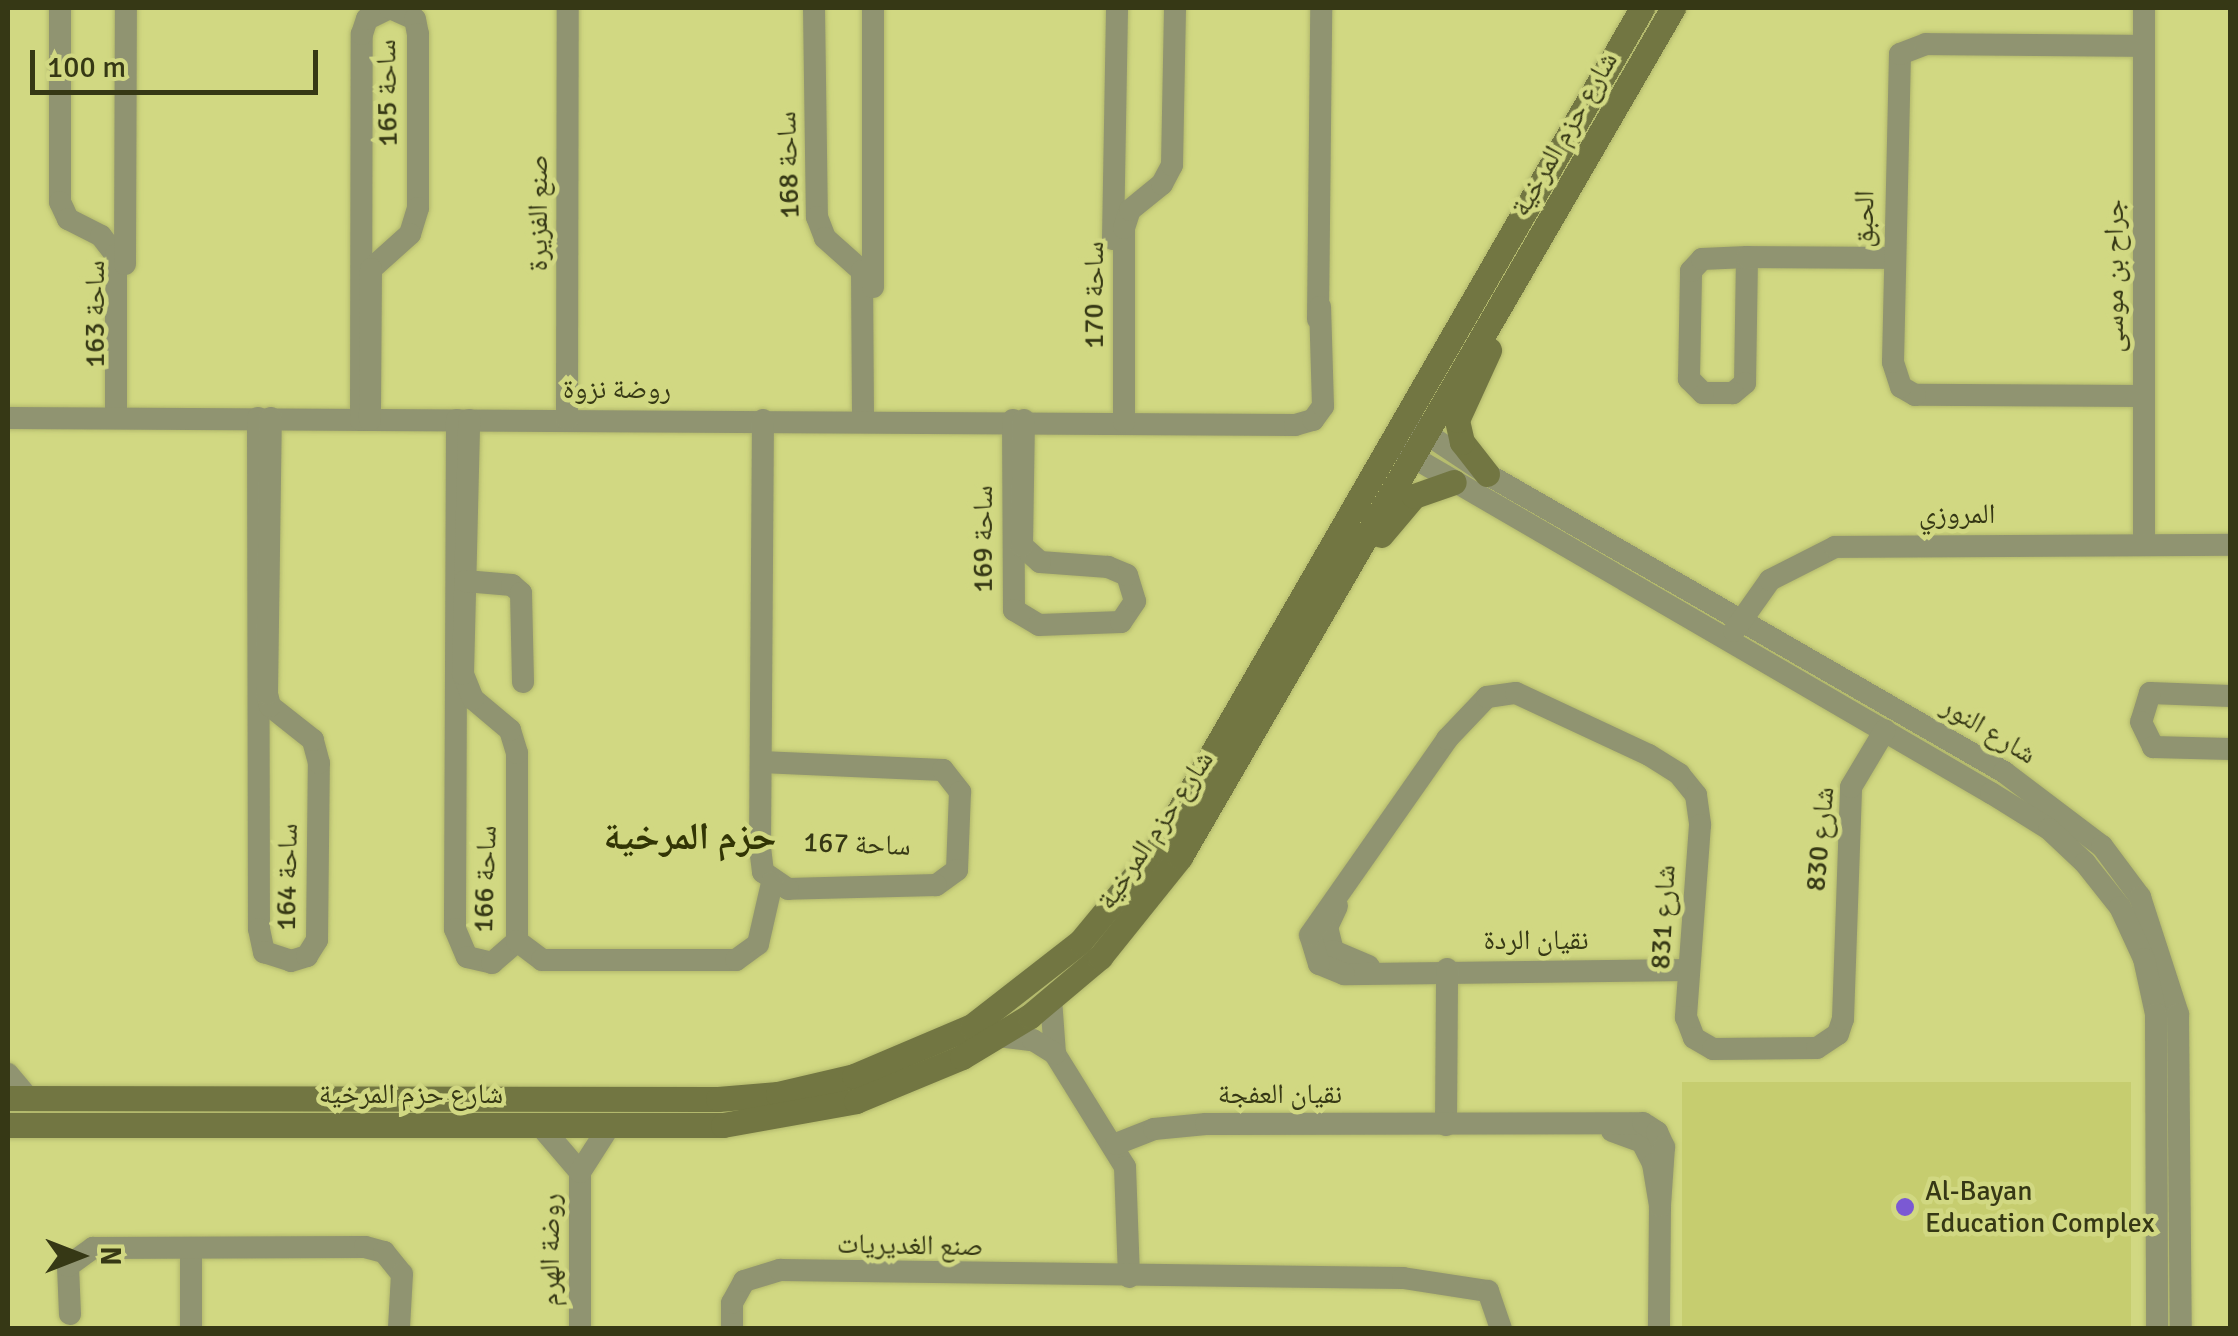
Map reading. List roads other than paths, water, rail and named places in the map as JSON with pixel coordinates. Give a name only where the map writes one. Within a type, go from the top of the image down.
[{"type":"street","name":"ساحة 163","points":[[60,8],[60,202],[68,219],[111,244],[120,273],[121,418]]},
{"type":"street","name":"ساحة 163","points":[[121,418],[126,8]]},
{"type":"street","name":"ساحة 165","points":[[390,8],[414,19],[418,34],[418,208],[401,242],[372,268],[366,420],[362,34],[367,20],[390,8]]},
{"type":"street","name":"صنع الفزيرة","points":[[567,419],[568,8]]},
{"type":"street","name":"ساحة 168","points":[[814,8],[817,217],[826,238],[860,264],[864,281],[869,420]]},
{"type":"street","points":[[869,420],[873,8]]},
{"type":"street","name":"ساحة 170","points":[[1117,8],[1117,422]]},
{"type":"street","name":"ساحة 170","points":[[1117,422],[1124,228],[1130,210],[1153,190],[1172,165],[1175,8]]},
{"type":"street","name":"روضة نزوة","points":[[8,418],[1226,421],[1296,425],[1320,414],[1326,382],[1320,307],[1320,8]]},
{"type":"street","name":"شارع حزم المرخية","points":[[1415,426],[1642,8]]},
{"type":"street","name":"شارع حزم المرخية","points":[[18,1098],[718,1099],[778,1094],[854,1076],[972,1026],[1080,942],[1157,849],[1415,426],[1507,292],[1673,8]]},
{"type":"street","name":"جراح بن موسى","points":[[2144,8],[2144,544]]},
{"type":"street","name":"الحبق","points":[[2144,46],[1906,48],[1896,73],[1892,362],[1906,392],[2144,396]]},
{"type":"street","points":[[1114,168],[1127,182],[1153,190]]},
{"type":"street","name":"ساحة 163","points":[[90,230],[111,225],[125,210]]},
{"type":"street","points":[[840,248],[873,224]]},
{"type":"street","points":[[361,226],[401,242]]},
{"type":"street","points":[[1746,257],[1745,383],[1732,392],[1703,392],[1689,379],[1691,272],[1702,259],[1746,257],[1893,258]]},
{"type":"street","points":[[1487,474],[1462,442],[1458,420],[1507,318],[1507,292]]},
{"type":"street","name":"ساحة 164","points":[[265,418],[266,694],[270,706],[314,740],[319,762],[317,940],[298,960],[274,959],[260,943],[258,737],[265,418]]},
{"type":"street","name":"ساحة 166","points":[[463,420],[464,685],[510,730],[518,753],[516,941],[492,963],[467,957],[457,942],[456,727],[463,420]]},
{"type":"street","name":"ساحة 167","points":[[516,941],[542,960],[736,960],[758,944],[772,884],[761,860],[766,771],[768,420]]},
{"type":"street","name":"ساحة 169","points":[[1018,420],[1020,538],[1026,554],[1049,565],[1120,570],[1135,588],[1131,613],[1116,625],[1030,623],[1014,610],[1018,420]]},
{"type":"street","name":"شارع النور","points":[[1415,426],[1487,474],[1742,620],[2064,813],[2102,846],[2140,897],[2178,1014],[2181,1328]]},
{"type":"street","name":"شارع حزم المرخية","points":[[8,1125],[610,1125],[786,1118],[925,1075],[998,1036],[1050,999],[1145,908],[1336,594],[1400,450]]},
{"type":"street","name":"شارع النور","points":[[1400,450],[2049,829],[2120,907],[2144,959],[2158,1058],[2157,1328]]},
{"type":"street","points":[[1336,594],[1400,509],[1425,490],[1454,482]]},
{"type":"street","name":"المروزي","points":[[1726,643],[1789,565],[1834,547],[2230,546]]},
{"type":"street","points":[[1012,581],[1049,565]]},
{"type":"street","points":[[465,582],[512,585],[521,593],[522,682]]},
{"type":"street","name":"نقيان الردة","points":[[1645,756],[1564,710],[1500,692],[1478,704],[1447,739],[1345,885],[1327,927],[1329,944],[1349,962],[1384,970],[1689,970]]},
{"type":"street","points":[[2230,696],[2150,693],[2141,722],[2153,747],[2230,749]]},
{"type":"street","points":[[456,727],[486,708]]},
{"type":"street","points":[[258,737],[293,723]]},
{"type":"street","name":"شارع 830","points":[[1690,1006],[1686,1017],[1694,1038],[1709,1048],[1797,1045],[1830,1024],[1842,962],[1851,786],[1884,730]]},
{"type":"street","name":"شارع 831","points":[[1645,756],[1684,792],[1697,830],[1690,1006]]},
{"type":"street","name":"ساحة 167","points":[[766,771],[943,770],[957,783],[961,804],[957,870],[943,884],[772,884]]},
{"type":"street","name":"ساحة 167","points":[[766,771],[917,776],[936,782],[950,806],[946,862],[923,876],[790,872],[772,852],[766,771]]},
{"type":"street","points":[[1446,970],[1446,1125]]},
{"type":"street","points":[[1050,999],[1055,1054]]},
{"type":"street","points":[[998,1036],[1033,1040],[1055,1054],[1116,1144],[1129,1190],[1129,1278]]},
{"type":"street","points":[[8,1074],[18,1098]]},
{"type":"street","name":"روضة الهرم","points":[[539,1124],[580,1172]]},
{"type":"street","name":"روضة الهرم","points":[[580,1328],[580,1172],[610,1125]]},
{"type":"street","name":"نقيان العفجة","points":[[1116,1144],[1178,1125],[1580,1125],[1642,1142],[1660,1206],[1659,1328]]},
{"type":"street","points":[[70,1321],[78,1280],[90,1264],[148,1251],[384,1252],[402,1274],[400,1327]]},
{"type":"street","points":[[191,1252],[191,1328]]},
{"type":"street","name":"صنع الغديريات","points":[[736,1328],[736,1292],[754,1273],[1495,1278],[1508,1301],[1509,1328]]},
{"type":"street","name":"صنع الغديريات","points":[[1402,1278],[1488,1291],[1501,1328]]},
{"type":"place","name":"Al-Bayan Education Complex","points":[[1905,1207]]},
{"type":"district","name":"حزم المرخية","points":[[690,837]]}]
